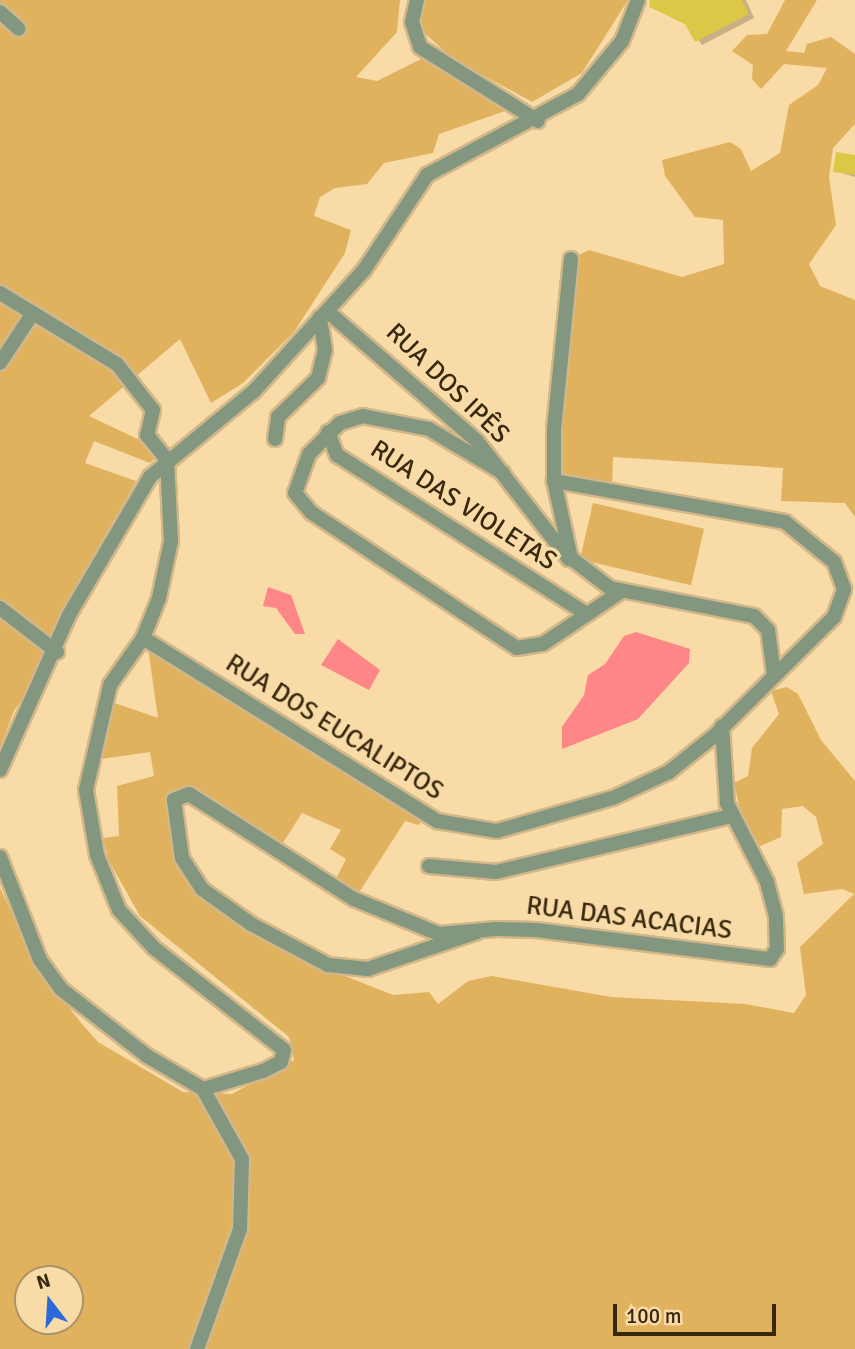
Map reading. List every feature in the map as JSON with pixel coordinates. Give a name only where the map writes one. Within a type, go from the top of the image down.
[{"type":"street","points":[[417,0],[412,22],[420,47],[538,121]]},
{"type":"street","points":[[0,771],[18,719],[57,652],[69,615],[111,551],[135,498],[167,460],[254,391],[364,270],[428,175],[458,154],[538,121],[597,75],[622,41],[638,0]]},
{"type":"street","points":[[0,12],[19,29]]},
{"type":"street","points":[[571,259],[556,382],[554,481],[577,568],[622,591],[754,616],[768,630],[774,675]]},
{"type":"street","points":[[0,292],[117,364],[153,410],[147,435],[167,460],[171,541],[143,638],[110,685],[90,752],[90,824],[105,886],[154,948],[274,1039],[285,1056],[263,1071],[204,1089]]},
{"type":"street","points":[[0,363],[33,313]]},
{"type":"street","points":[[275,439],[278,417],[318,378],[326,342],[324,314]]},
{"type":"street","name":"RUA DOS IPÊS","points":[[324,314],[477,441],[577,568]]},
{"type":"street","points":[[503,473],[463,446],[408,421],[363,416],[324,437],[295,485],[303,506],[517,648],[543,644],[585,613],[622,591]]},
{"type":"street","name":"RUA DAS VIOLETAS","points":[[324,437],[337,455],[585,613]]},
{"type":"street","name":"RUA DOS EUCALIPTOS","points":[[143,638],[406,806],[466,830],[524,827],[613,798],[669,772],[722,726],[850,599],[834,562],[785,522],[554,481]]},
{"type":"street","points":[[0,608],[57,652]]},
{"type":"street","points":[[429,866],[496,872],[731,816],[722,726]]},
{"type":"street","name":"RUA DAS ACACIAS","points":[[477,932],[369,969],[328,965],[251,924],[202,889],[182,858],[174,800],[189,794],[313,876],[404,923],[439,934],[477,932],[536,930],[775,957],[772,900],[731,816]]},
{"type":"street","points":[[0,857],[40,960],[61,989],[147,1056],[204,1089],[235,1143],[246,1178],[240,1229],[197,1349]]},
{"type":"shaded area","points":[[0,0],[400,0],[397,32],[356,77],[377,81],[423,58],[505,111],[439,134],[433,153],[384,163],[367,184],[335,188],[320,197],[314,216],[351,230],[345,253],[294,332],[243,383],[211,403],[180,339],[89,416],[163,451],[150,463],[94,441],[85,463],[136,481],[58,618],[51,643],[0,603]]},
{"type":"shaded area","points":[[420,0],[628,0],[582,73],[532,102],[452,58],[421,30]]},
{"type":"shaded area","points":[[785,0],[817,0],[786,51],[804,53],[807,44],[831,37],[855,54],[855,124],[833,148],[829,177],[836,225],[809,264],[820,286],[855,300],[855,517],[845,503],[781,501],[783,468],[613,457],[612,485],[558,476],[577,256],[589,250],[682,277],[724,264],[723,220],[695,217],[665,176],[662,160],[730,142],[741,149],[751,171],[780,153],[789,105],[818,85],[827,68],[784,64],[761,89],[752,79],[753,65],[732,51],[747,35],[767,34]]},
{"type":"shaded area","points":[[593,503],[704,529],[691,585],[580,560]]},
{"type":"shaded area","points":[[268,587],[291,595],[305,634],[295,634],[276,608],[263,606]]},
{"type":"shaded area","points":[[0,613],[52,653],[14,711],[0,747]]},
{"type":"shaded area","points":[[636,632],[690,649],[689,663],[638,719],[562,749],[562,727],[584,695],[588,675],[605,664],[624,636]]},
{"type":"shaded area","points":[[338,639],[380,670],[369,690],[321,665]]},
{"type":"shaded area","points":[[148,648],[422,819],[419,825],[405,821],[358,894],[335,881],[346,859],[330,849],[341,830],[302,813],[279,849],[181,787],[166,803],[184,878],[210,904],[280,950],[393,995],[429,992],[438,1004],[468,981],[492,976],[611,997],[745,1004],[794,1013],[806,995],[800,947],[854,894],[842,889],[804,894],[797,863],[823,844],[816,817],[803,806],[782,809],[781,837],[760,846],[741,815],[734,783],[748,776],[752,748],[779,714],[771,691],[787,687],[798,694],[821,740],[855,781],[855,1349],[0,1349],[0,888],[39,969],[98,1042],[183,1092],[232,1094],[294,1060],[289,1037],[140,916],[109,861],[103,838],[119,836],[117,786],[154,776],[150,752],[94,760],[109,701],[158,718]]},
{"type":"building","points":[[650,0],[742,0],[749,14],[695,42],[685,24],[649,7]]},
{"type":"building","points":[[836,152],[855,155],[855,175],[833,172]]}]
